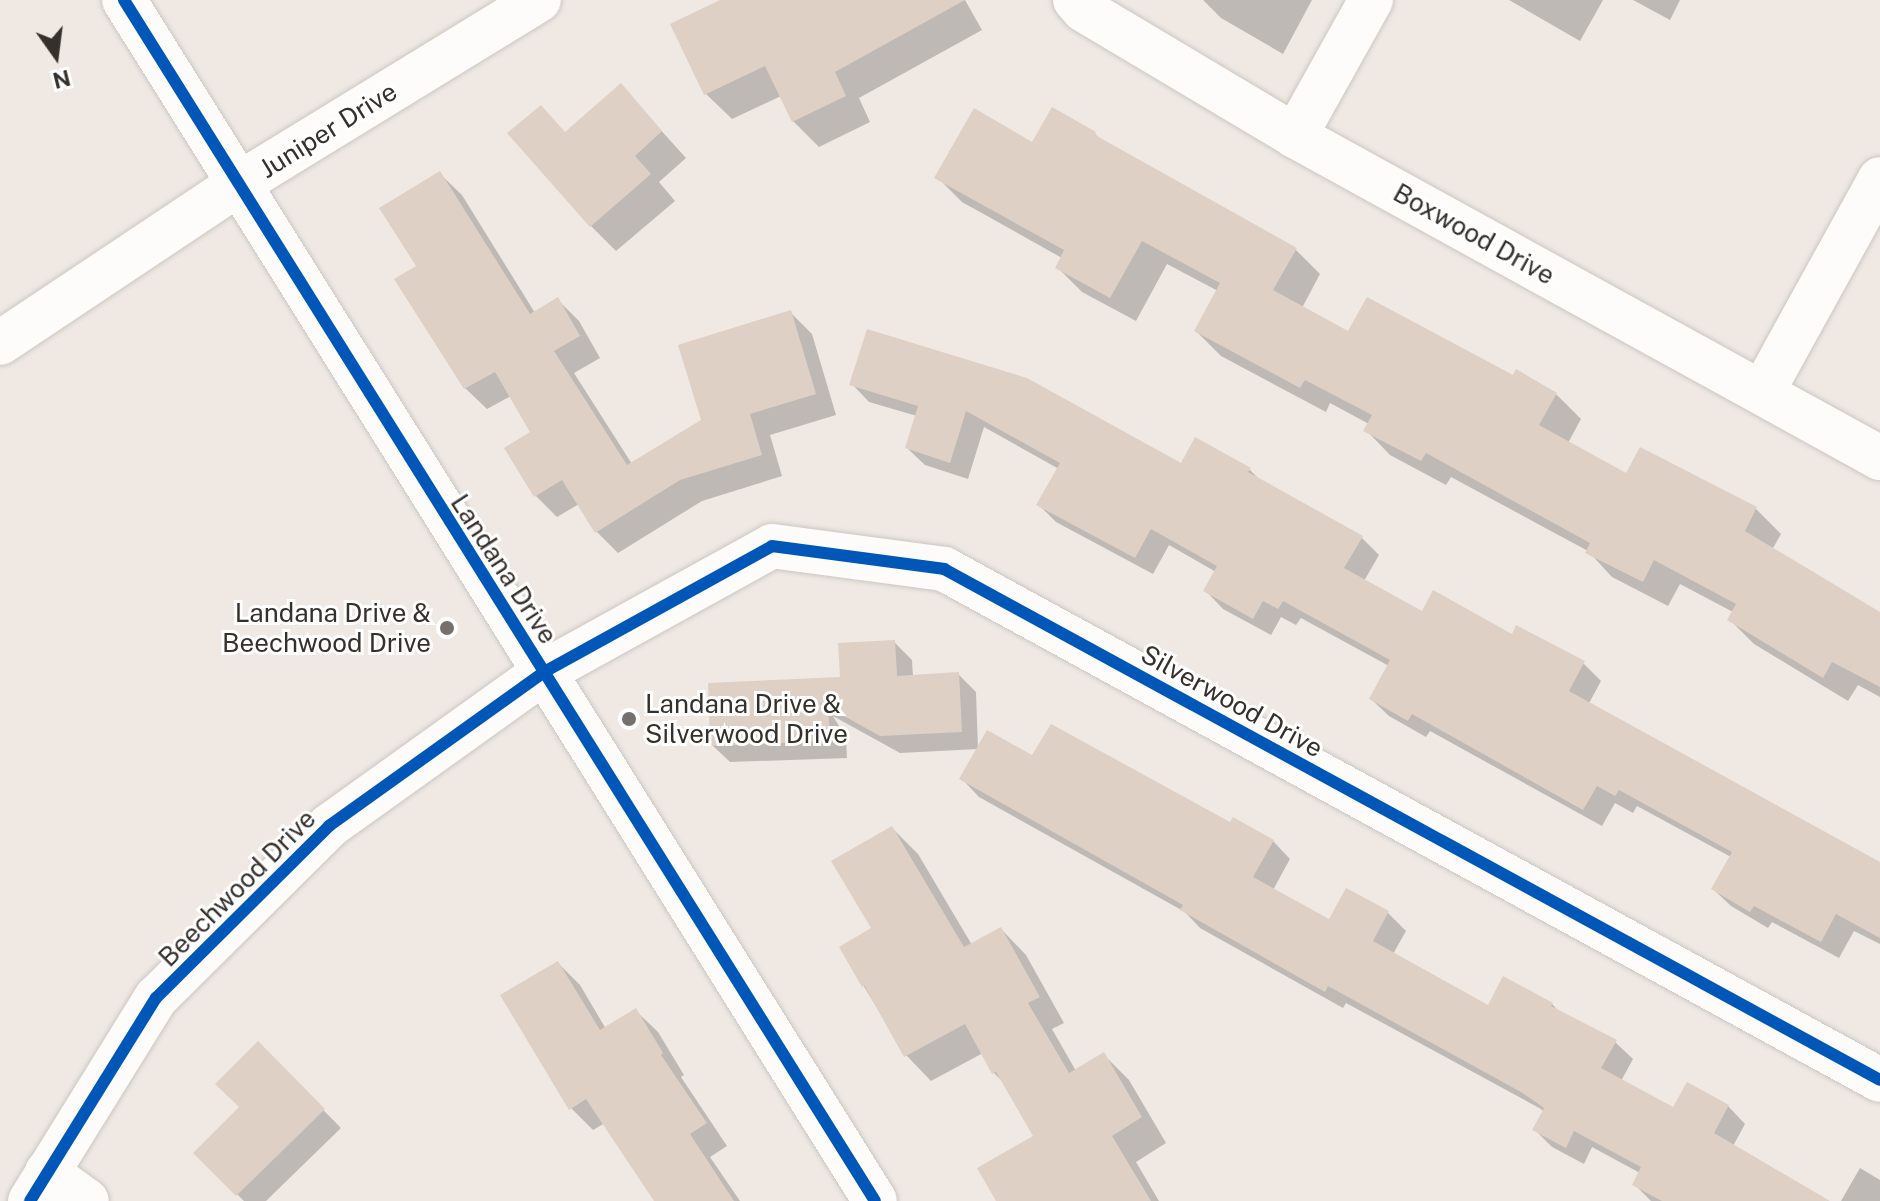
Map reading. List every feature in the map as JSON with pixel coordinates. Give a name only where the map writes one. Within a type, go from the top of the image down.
[{"type":"street","name":"Landana Drive","points":[[124,0],[875,1201]]},
{"type":"street","name":"Juniper Drive","points":[[0,343],[237,185],[539,0]]},
{"type":"street","name":"Boxwood Drive","points":[[1075,0],[1084,10],[1295,136],[1880,458]]},
{"type":"street","points":[[1295,136],[1371,0]]},
{"type":"street","points":[[1763,391],[1880,179]]},
{"type":"street","name":"Silverwood Drive","points":[[544,672],[772,546],[944,569],[1880,1080]]},
{"type":"street","name":"Beechwood Drive","points":[[39,1186],[156,998],[329,826],[544,672]]},
{"type":"street","points":[[39,1186],[87,1201]]},
{"type":"building","points":[[720,0],[965,0],[835,72],[846,96],[792,122],[765,66],[704,95],[670,24]]},
{"type":"building","points":[[621,83],[662,131],[635,156],[651,174],[590,227],[507,133],[541,105],[565,132]]},
{"type":"building","points":[[1052,107],[1096,132],[1095,135],[1297,248],[1273,290],[1348,331],[1367,297],[1513,375],[1516,369],[1557,393],[1539,425],[1626,473],[1640,447],[1757,507],[1745,531],[1880,612],[1880,687],[1832,662],[1823,678],[1727,620],[1736,604],[1654,560],[1643,582],[1585,553],[1590,543],[1426,453],[1421,461],[1363,431],[1372,415],[1305,380],[1300,388],[1194,331],[1220,283],[1142,241],[1110,298],[1055,268],[1064,250],[934,178],[974,108],[1032,142]]},
{"type":"building","points":[[440,171],[530,314],[558,297],[580,336],[554,351],[627,465],[701,420],[678,345],[791,310],[816,394],[750,414],[762,455],[680,480],[595,533],[562,480],[534,497],[504,448],[530,432],[495,372],[464,389],[394,279],[416,266],[379,208]]},
{"type":"building","points":[[867,329],[1027,378],[1181,463],[1195,437],[1251,468],[1248,472],[1363,536],[1344,568],[1422,611],[1433,590],[1512,634],[1516,625],[1585,661],[1569,691],[1880,862],[1880,938],[1836,914],[1821,942],[1754,906],[1750,912],[1711,889],[1732,852],[1619,790],[1615,796],[1597,786],[1583,810],[1412,714],[1408,721],[1369,699],[1390,660],[1283,601],[1278,609],[1263,601],[1253,619],[1203,591],[1217,566],[1151,529],[1135,558],[1036,505],[1060,463],[966,411],[950,463],[905,448],[918,406],[849,385]]},
{"type":"building","points":[[895,640],[897,676],[959,672],[962,732],[880,736],[819,702],[829,718],[830,741],[710,746],[708,683],[840,677],[838,643]]},
{"type":"building","points":[[1051,724],[1230,822],[1233,817],[1274,840],[1253,877],[1329,919],[1346,888],[1389,911],[1373,941],[1488,1005],[1503,976],[1553,1003],[1551,1006],[1617,1040],[1601,1068],[1673,1107],[1687,1082],[1729,1105],[1714,1133],[1830,1201],[1662,1201],[1632,1185],[1641,1167],[1574,1131],[1566,1148],[1532,1130],[1544,1108],[1521,1092],[1328,986],[1325,992],[1180,910],[1183,905],[959,779],[987,730],[1032,755]]},
{"type":"building","points":[[892,826],[964,947],[1001,927],[1040,997],[1028,1003],[1069,1073],[1104,1052],[1142,1117],[1112,1136],[1151,1201],[996,1201],[977,1168],[1033,1136],[996,1072],[992,1074],[965,1024],[904,1057],[839,947],[871,928],[831,861]]},
{"type":"building","points":[[558,961],[600,1030],[636,1008],[663,1053],[661,1055],[707,1123],[690,1134],[734,1201],[654,1201],[586,1099],[569,1110],[500,995]]},
{"type":"building","points":[[258,1041],[325,1109],[236,1196],[193,1153],[239,1107],[215,1084]]},
{"type":"cycle path","points":[[124,0],[875,1201]]},
{"type":"cycle path","points":[[30,1201],[156,998],[329,826],[544,672],[772,546],[944,569],[1880,1080]]},
{"type":"place","name":"Landana Drive & Beechwood Drive","points":[[447,628]]},
{"type":"place","name":"Landana Drive & Silverwood Drive","points":[[629,719]]}]
